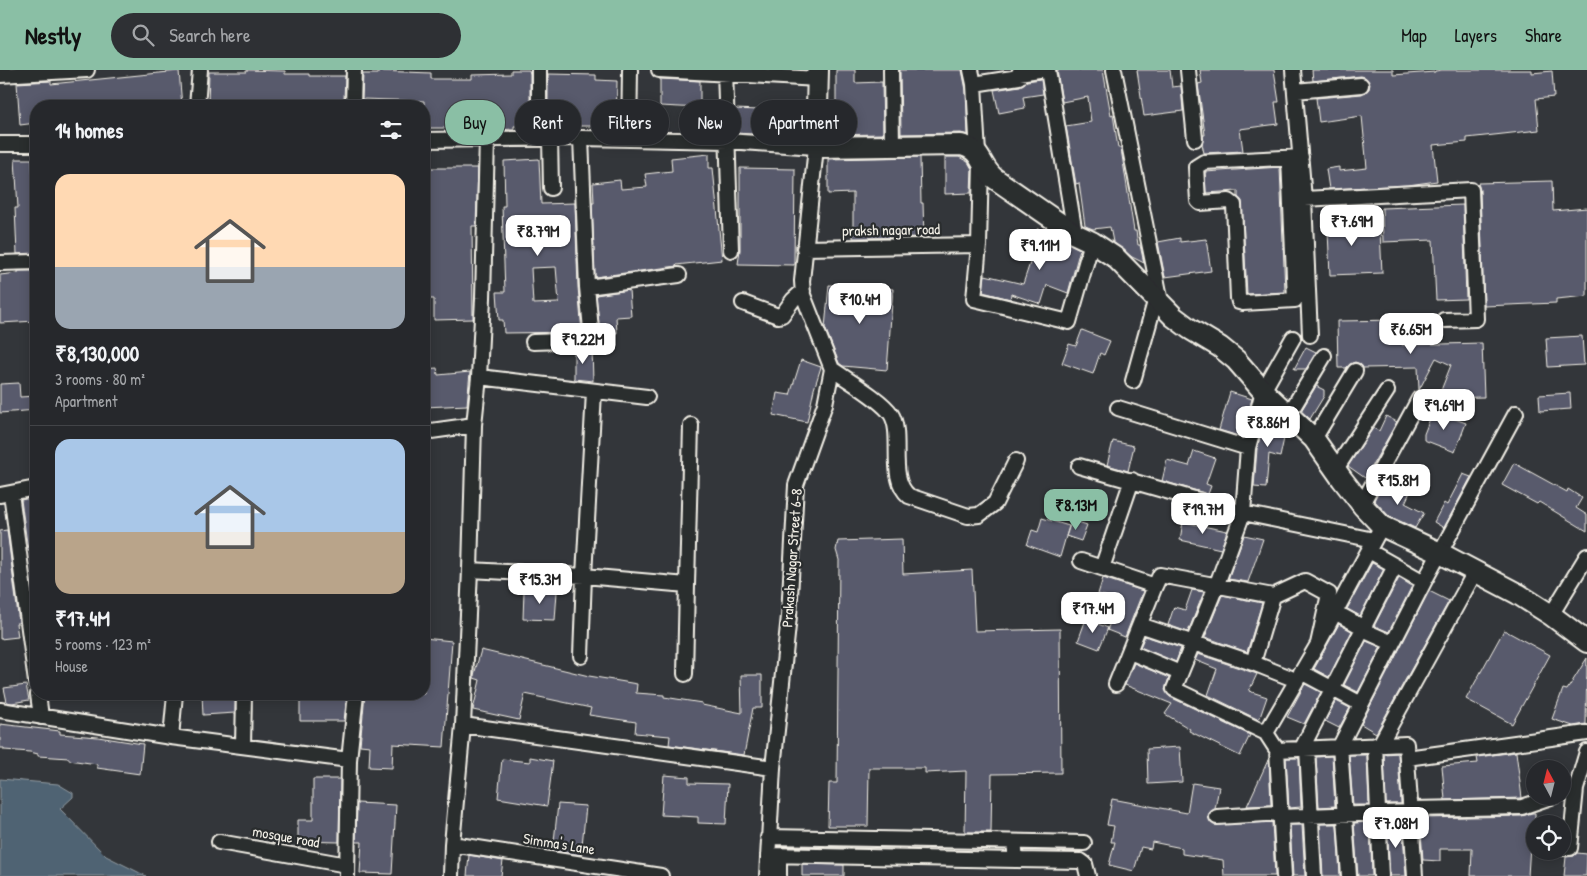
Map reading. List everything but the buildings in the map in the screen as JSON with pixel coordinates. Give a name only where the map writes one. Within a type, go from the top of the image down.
[{"type":"street","points":[[0,75],[87,70]]},
{"type":"street","points":[[198,100],[200,70]]},
{"type":"street","points":[[353,100],[354,70]]},
{"type":"street","points":[[539,70],[542,100]]},
{"type":"street","points":[[630,70],[630,100]]},
{"type":"street","points":[[659,70],[818,75],[816,148],[804,248],[803,291],[832,369],[884,405],[891,414],[894,420],[899,482],[903,491],[909,496],[968,516],[979,515],[995,503],[1016,460]]},
{"type":"street","points":[[892,70],[892,147]]},
{"type":"street","points":[[971,70],[974,84],[979,158],[979,245],[974,299],[1069,322],[1084,238],[1048,70]]},
{"type":"street","points":[[974,84],[1019,77],[1019,73],[1039,70]]},
{"type":"street","points":[[1114,70],[1158,301],[1133,381]]},
{"type":"street","points":[[1188,70],[1194,140]]},
{"type":"street","points":[[1293,70],[1295,91],[1295,300]]},
{"type":"street","points":[[725,72],[726,100]]},
{"type":"street","points":[[1295,91],[1361,85]]},
{"type":"street","points":[[533,342],[592,340],[587,287],[581,138],[591,138]]},
{"type":"street","points":[[430,140],[445,140]]},
{"type":"street","points":[[741,142],[816,148],[961,144],[972,147],[987,172],[994,178],[1116,258],[1174,317],[1220,347],[1236,360],[1263,391],[1314,439],[1362,504],[1375,539],[1395,566],[1424,582]]},
{"type":"street","points":[[0,144],[30,144]]},
{"type":"street","points":[[450,876],[463,725],[474,425],[479,377],[483,298],[487,145]]},
{"type":"street","points":[[546,145],[551,188]]},
{"type":"street","points":[[727,145],[731,250]]},
{"type":"street","points":[[1295,158],[1304,199],[1310,335]]},
{"type":"street","points":[[1295,158],[1204,162],[1196,167],[1198,201],[1204,203],[1229,201],[1234,206],[1240,302],[1242,304],[1309,300]]},
{"type":"street","points":[[1304,199],[1471,190],[1476,319],[1444,320]]},
{"type":"street","name":"praksh nagar road","points":[[804,248],[979,245]]},
{"type":"street","points":[[0,262],[30,262]]},
{"type":"street","points":[[587,287],[679,275]]},
{"type":"street","points":[[743,303],[778,316],[782,315],[793,300],[803,291]]},
{"type":"street","points":[[1284,876],[1277,750],[1266,733],[1174,689],[1194,643],[1243,513],[1248,448],[1263,391],[1293,338]]},
{"type":"street","points":[[1288,414],[1324,356]]},
{"type":"street","name":"Prakash Nagar Street 6-8","points":[[767,876],[774,856],[768,837],[772,768],[789,616],[796,485],[825,404],[832,369]]},
{"type":"street","points":[[1314,439],[1355,371]]},
{"type":"street","points":[[479,377],[647,397]]},
{"type":"street","points":[[1336,469],[1387,391]]},
{"type":"street","points":[[581,656],[594,392]]},
{"type":"street","points":[[1362,504],[1420,399]]},
{"type":"street","points":[[1118,408],[1248,448]]},
{"type":"street","points":[[1349,876],[1340,746],[1424,582],[1516,414]]},
{"type":"street","points":[[430,431],[474,425]]},
{"type":"street","points":[[684,674],[691,426]]},
{"type":"street","points":[[1080,466],[1243,513],[1375,539]]},
{"type":"street","points":[[1102,568],[1132,480]]},
{"type":"street","points":[[30,489],[6,494],[30,644]]},
{"type":"street","points":[[1266,733],[1318,644],[1375,539],[1389,531],[1440,553],[1518,594],[1551,615],[1587,642]]},
{"type":"street","points":[[1551,615],[1587,556]]},
{"type":"street","points":[[1081,561],[1155,586]]},
{"type":"street","points":[[1314,876],[1305,748],[1395,566]]},
{"type":"street","points":[[470,570],[584,576],[687,585]]},
{"type":"street","points":[[1381,876],[1377,746],[1475,572]]},
{"type":"street","points":[[1116,684],[1160,574],[1273,596],[1305,581],[1329,594],[1318,644]]},
{"type":"street","points":[[1253,663],[1273,596]]},
{"type":"street","points":[[1335,612],[1364,628],[1363,630],[1392,643]]},
{"type":"street","points":[[1140,625],[1298,676],[1333,689],[1361,704]]},
{"type":"street","points":[[1130,652],[1180,673]]},
{"type":"street","points":[[39,700],[41,717]]},
{"type":"street","points":[[172,737],[175,700]]},
{"type":"street","points":[[243,746],[244,700]]},
{"type":"street","points":[[347,870],[349,760],[355,700]]},
{"type":"street","points":[[0,710],[172,737],[349,760]]},
{"type":"street","points":[[463,725],[772,768]]},
{"type":"street","points":[[1407,758],[1587,732]]},
{"type":"street","points":[[1277,750],[1406,744],[1415,876]]},
{"type":"street","points":[[1571,838],[1576,789],[1587,752]]},
{"type":"street","points":[[1571,790],[1576,789]]},
{"type":"street","points":[[1217,817],[1345,815],[1411,810],[1522,807],[1528,805]]},
{"type":"street","points":[[768,837],[1084,843]]},
{"type":"street","name":"mosque road","points":[[219,842],[347,870]]},
{"type":"street","points":[[1014,842],[1016,860]]},
{"type":"street","name":"Simma's Lane","points":[[452,844],[581,870],[652,875]]},
{"type":"street","points":[[779,876],[774,856],[1081,862],[1085,864],[1088,876]]},
{"type":"water","points":[[0,779],[58,784],[73,793],[73,797],[60,809],[106,856],[146,876],[0,876]]}]
